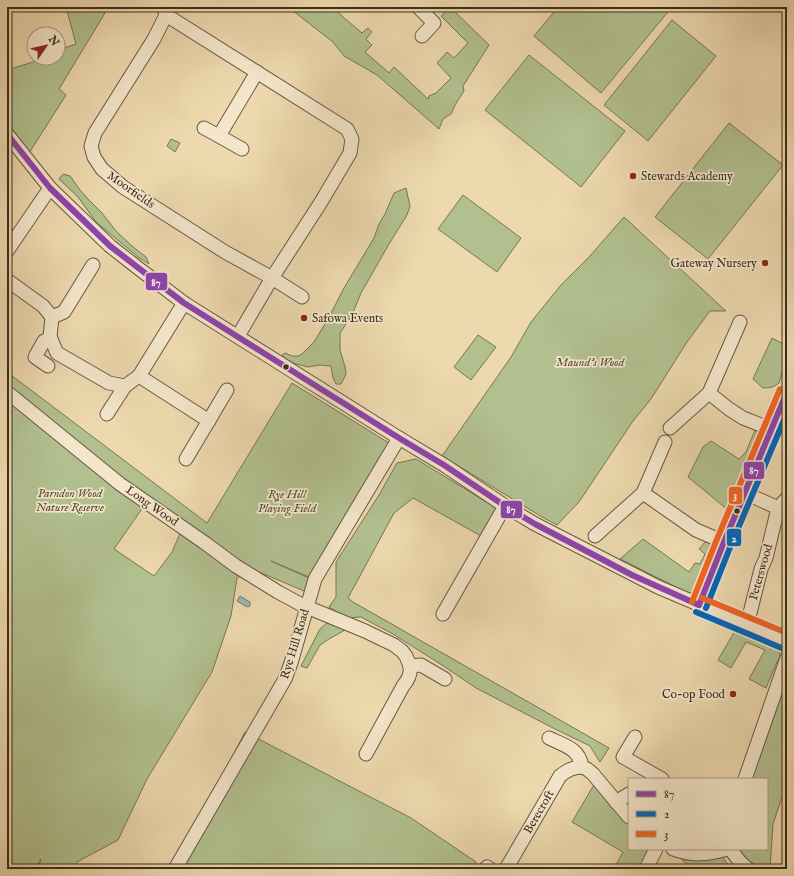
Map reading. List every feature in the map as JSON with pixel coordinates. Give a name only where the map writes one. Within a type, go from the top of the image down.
[{"type":"street","points":[[418,7],[434,23],[422,36]]},
{"type":"street","name":"Moorfields","points":[[238,336],[272,278],[322,202],[350,153],[352,139],[347,129],[257,72],[166,11],[154,39],[95,133],[91,146],[94,157],[102,169],[123,187],[225,252],[272,278],[302,298]]},
{"type":"street","points":[[219,136],[257,72]]},
{"type":"street","points":[[204,128],[242,149]]},
{"type":"street","points":[[7,134],[50,188],[110,246],[184,303],[444,465],[504,506],[535,524],[658,587],[787,642]]},
{"type":"street","points":[[7,251],[50,188]]},
{"type":"street","points":[[52,317],[64,312],[93,265]]},
{"type":"street","points":[[7,280],[43,306],[52,317],[50,337],[57,353],[109,383],[124,386]]},
{"type":"street","points":[[107,414],[124,386],[139,376],[184,303]]},
{"type":"street","points":[[670,428],[709,393],[740,322]]},
{"type":"street","points":[[48,366],[35,357],[44,341],[51,339]]},
{"type":"street","points":[[139,376],[209,421]]},
{"type":"street","points":[[186,459],[227,390]]},
{"type":"street","name":"Long Wood","points":[[7,392],[120,484],[250,576],[306,607]]},
{"type":"street","points":[[699,605],[787,392]]},
{"type":"street","points":[[709,393],[743,418],[771,429]]},
{"type":"street","name":"Rye Hill Road","points":[[175,869],[285,679],[291,663],[314,580],[399,438]]},
{"type":"street","points":[[595,536],[643,493],[665,442]]},
{"type":"street","points":[[643,493],[696,530],[724,542]]},
{"type":"street","points":[[745,493],[778,508]]},
{"type":"street","name":"Peterswood","points":[[750,613],[761,569],[766,558],[778,508],[787,498]]},
{"type":"street","points":[[443,614],[504,506]]},
{"type":"street","points":[[306,607],[365,631],[394,645],[406,656],[410,666],[409,678],[403,686],[366,754]]},
{"type":"street","points":[[745,778],[787,658]]},
{"type":"street","points":[[410,666],[421,665],[445,679]]},
{"type":"street","points":[[635,737],[623,756],[643,774],[658,778]]},
{"type":"street","points":[[549,738],[575,752],[580,758],[582,767],[593,774],[628,816]]},
{"type":"street","name":"Berecroft","points":[[506,869],[560,776],[575,767],[582,767]]},
{"type":"street","points":[[616,802],[628,795]]},
{"type":"street","points":[[646,869],[656,850]]},
{"type":"street","points":[[676,850],[702,855],[723,850]]},
{"type":"street","points":[[731,850],[748,869]]},
{"type":"street","points":[[485,869],[487,867],[490,869]]},
{"type":"green space","points":[[66,7],[99,7],[98,8],[105,13],[59,89],[66,95],[29,153],[7,122],[7,70],[26,64],[26,66],[66,66],[66,47],[76,44]]},
{"type":"green space","points":[[288,7],[334,7],[343,17],[362,33],[368,28],[372,32],[366,39],[372,45],[365,52],[389,73],[394,67],[428,99],[429,96],[436,93],[451,78],[437,63],[447,52],[454,58],[468,43],[441,16],[446,12],[443,8],[444,7],[450,7],[489,45],[463,86],[464,91],[451,114],[443,119],[439,129],[377,75],[344,56],[333,42]]},
{"type":"green space","points":[[558,7],[672,7],[601,93],[534,36]]},
{"type":"green space","points":[[672,20],[716,56],[648,141],[604,105]]},
{"type":"green space","points":[[529,55],[625,131],[581,187],[485,110]]},
{"type":"green space","points":[[729,123],[783,165],[708,259],[655,217]]},
{"type":"green space","points":[[171,139],[180,143],[175,152],[167,146]]},
{"type":"green space","points":[[63,174],[70,176],[80,190],[102,213],[116,231],[146,257],[149,264],[138,257],[96,222],[78,197],[59,179]]},
{"type":"green space","points":[[406,188],[410,206],[407,215],[361,293],[352,315],[340,333],[340,350],[346,374],[341,384],[336,384],[333,378],[331,366],[320,365],[308,367],[285,359],[282,355],[285,353],[292,356],[298,356],[314,342],[374,238],[394,193]]},
{"type":"green space","points":[[463,195],[521,238],[497,272],[438,229]]},
{"type":"green space","name":"Maund's Wood","points":[[624,217],[726,311],[710,311],[687,342],[651,399],[633,421],[579,502],[557,525],[442,456],[511,357],[531,322],[561,285],[590,256]]},
{"type":"green space","points":[[478,335],[496,347],[471,380],[454,367]]},
{"type":"green space","points":[[772,338],[787,346],[787,355],[779,383],[772,387],[763,388],[753,379]]},
{"type":"green space","points":[[7,372],[207,523],[292,383],[389,443],[309,577],[271,561],[311,579],[304,591],[252,569],[237,578],[231,616],[212,672],[147,779],[118,840],[77,862],[74,869],[38,869],[41,859],[35,868],[36,869],[7,869]],"holes":[[[146,503],[182,529],[172,552],[154,576],[114,549]]]},
{"type":"green space","points":[[755,430],[758,434],[758,445],[750,462],[751,468],[728,510],[688,477],[703,447],[711,441],[739,459],[746,452]]},
{"type":"green space","points":[[416,459],[498,509],[481,536],[413,498],[394,513],[348,598],[609,748],[600,762],[590,746],[476,688],[393,634],[361,617],[347,618],[329,607],[336,597],[336,562],[379,495],[397,463]]},
{"type":"green space","points":[[643,539],[689,572],[695,563],[700,564],[705,554],[699,549],[706,541],[710,544],[713,549],[713,554],[699,589],[688,593],[620,559]]},
{"type":"green space","points":[[328,622],[345,630],[320,645],[307,668],[301,666],[320,629]]},
{"type":"green space","points":[[736,629],[773,643],[779,649],[780,657],[766,688],[749,679],[765,650],[746,642],[731,668],[718,660]]},
{"type":"green space","points":[[787,674],[787,799],[782,797],[773,824],[770,869],[757,869],[741,856],[738,850],[768,850],[768,778],[749,778]]},
{"type":"green space","points":[[245,732],[411,818],[476,862],[475,869],[175,869]]},
{"type":"green space","points":[[595,783],[628,825],[628,850],[650,850],[641,869],[614,869],[623,852],[572,822]]},
{"type":"green space","points":[[674,853],[722,856],[731,869],[693,869]]},
{"type":"water","points":[[240,596],[250,602],[250,606],[247,607],[237,601]]},
{"type":"transit line","name":"87","points":[[7,134],[50,188],[110,246],[184,303],[444,465],[505,506],[535,524],[632,575],[699,605]]},
{"type":"transit line","name":"3","points":[[692,602],[780,389]]},
{"type":"transit line","name":"87","points":[[699,605],[787,392]]},
{"type":"transit line","name":"2","points":[[706,608],[787,413]]},
{"type":"transit line","name":"3","points":[[702,598],[787,633]]},
{"type":"transit line","name":"2","points":[[696,612],[784,649]]},
{"type":"place","name":"Stewards Academy","points":[[633,176]]},
{"type":"place","name":"Gateway Nursery","points":[[765,263]]},
{"type":"place","name":"Safowa Events","points":[[304,318]]},
{"type":"place","name":"Co-op Food","points":[[733,694]]},
{"type":"park label","name":"Parndon Wood Nature Reserve","points":[[70,500]]},
{"type":"park label","name":"Rye Hill Playing Field","points":[[287,501]]}]
